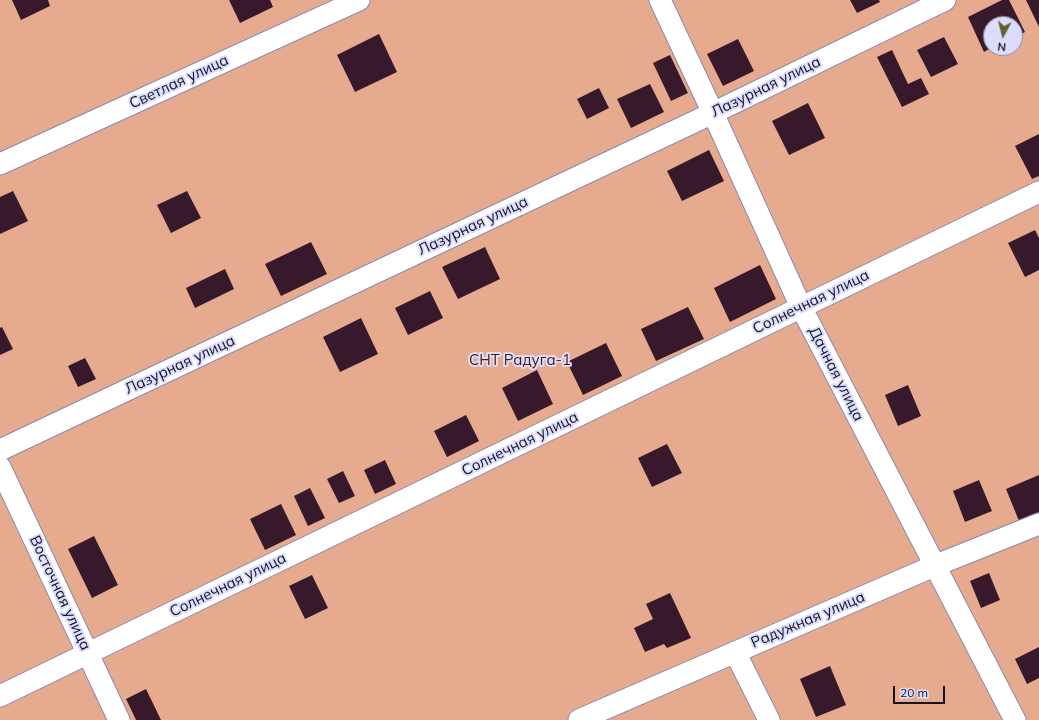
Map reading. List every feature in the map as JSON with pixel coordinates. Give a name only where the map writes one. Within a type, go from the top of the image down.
[{"type":"street","name":"Светлая улица","points":[[0,164],[358,0]]},
{"type":"street","name":"Дачная улица","points":[[660,0],[801,307],[1015,720]]},
{"type":"street","name":"Лазурная улица","points":[[0,450],[713,113],[945,0]]},
{"type":"street","name":"Солнечная улица","points":[[0,696],[1039,192]]},
{"type":"street","name":"Восточная улица","points":[[0,467],[119,720]]},
{"type":"street","name":"Радужная улица","points":[[579,720],[934,566],[1039,524]]},
{"type":"street","points":[[735,652],[769,720]]},
{"type":"green space","name":"СНТ Радуга-1","points":[[0,0],[1039,0],[1039,720],[0,720]]},
{"type":"building","points":[[12,0],[48,0],[50,6],[21,20]]},
{"type":"building","points":[[229,0],[270,0],[273,7],[240,23]]},
{"type":"building","points":[[850,0],[879,0],[880,2],[857,13]]},
{"type":"building","points":[[1002,0],[1009,0],[1017,16],[983,16],[983,50],[968,17]]},
{"type":"building","points":[[1026,0],[1039,0],[1039,27]]},
{"type":"building","points":[[379,34],[397,72],[355,92],[337,55]]},
{"type":"building","points":[[944,37],[958,64],[931,77],[917,50]]},
{"type":"building","points":[[738,39],[754,71],[723,86],[707,54]]},
{"type":"building","points":[[892,50],[908,84],[921,78],[929,94],[902,107],[877,57]]},
{"type":"building","points":[[670,55],[688,93],[671,101],[653,63]]},
{"type":"building","points":[[650,84],[664,112],[631,128],[617,99]]},
{"type":"building","points":[[599,88],[609,108],[587,119],[577,99]]},
{"type":"building","points":[[808,103],[825,138],[789,155],[772,121]]},
{"type":"building","points":[[1039,134],[1039,176],[1032,179],[1015,146]]},
{"type":"building","points":[[709,150],[724,181],[682,201],[667,171]]},
{"type":"building","points":[[13,191],[28,221],[0,234],[0,197]]},
{"type":"building","points":[[187,191],[201,218],[171,233],[157,205]]},
{"type":"building","points":[[1035,230],[1039,238],[1039,270],[1025,277],[1008,243]]},
{"type":"building","points":[[311,242],[327,274],[281,296],[265,264]]},
{"type":"building","points":[[485,247],[500,279],[458,299],[442,267]]},
{"type":"building","points":[[760,265],[776,299],[730,322],[714,288]]},
{"type":"building","points":[[225,269],[234,289],[195,308],[186,288]]},
{"type":"building","points":[[430,291],[443,318],[408,335],[395,308]]},
{"type":"building","points":[[688,307],[704,339],[656,361],[641,329]]},
{"type":"building","points":[[361,318],[378,354],[340,372],[323,337]]},
{"type":"building","points":[[2,327],[13,349],[0,355],[0,328]]},
{"type":"building","points":[[606,343],[622,376],[583,395],[567,362]]},
{"type":"building","points":[[85,358],[96,379],[78,387],[68,366]]},
{"type":"building","points":[[537,370],[553,404],[518,421],[502,388]]},
{"type":"building","points":[[908,385],[921,416],[898,426],[885,395]]},
{"type":"building","points":[[466,415],[479,441],[447,457],[434,431]]},
{"type":"building","points":[[667,444],[682,473],[652,487],[638,458]]},
{"type":"building","points":[[385,460],[396,484],[375,494],[364,470]]},
{"type":"building","points":[[343,471],[355,496],[339,503],[327,479]]},
{"type":"building","points":[[1039,475],[1039,512],[1019,521],[1006,489]]},
{"type":"building","points":[[979,480],[992,511],[965,522],[953,491]]},
{"type":"building","points":[[310,488],[325,518],[308,526],[294,496]]},
{"type":"building","points":[[281,504],[296,535],[265,550],[250,519]]},
{"type":"building","points":[[94,536],[118,585],[92,598],[68,549]]},
{"type":"building","points":[[989,573],[1000,600],[981,608],[970,581]]},
{"type":"building","points":[[312,575],[328,608],[305,619],[289,586]]},
{"type":"building","points":[[670,593],[691,638],[667,648],[664,644],[645,652],[634,628],[653,619],[646,604]]},
{"type":"building","points":[[1039,647],[1039,678],[1027,684],[1015,659]]},
{"type":"building","points":[[830,666],[846,705],[816,717],[800,679]]},
{"type":"building","points":[[146,689],[161,720],[136,720],[126,699]]}]
